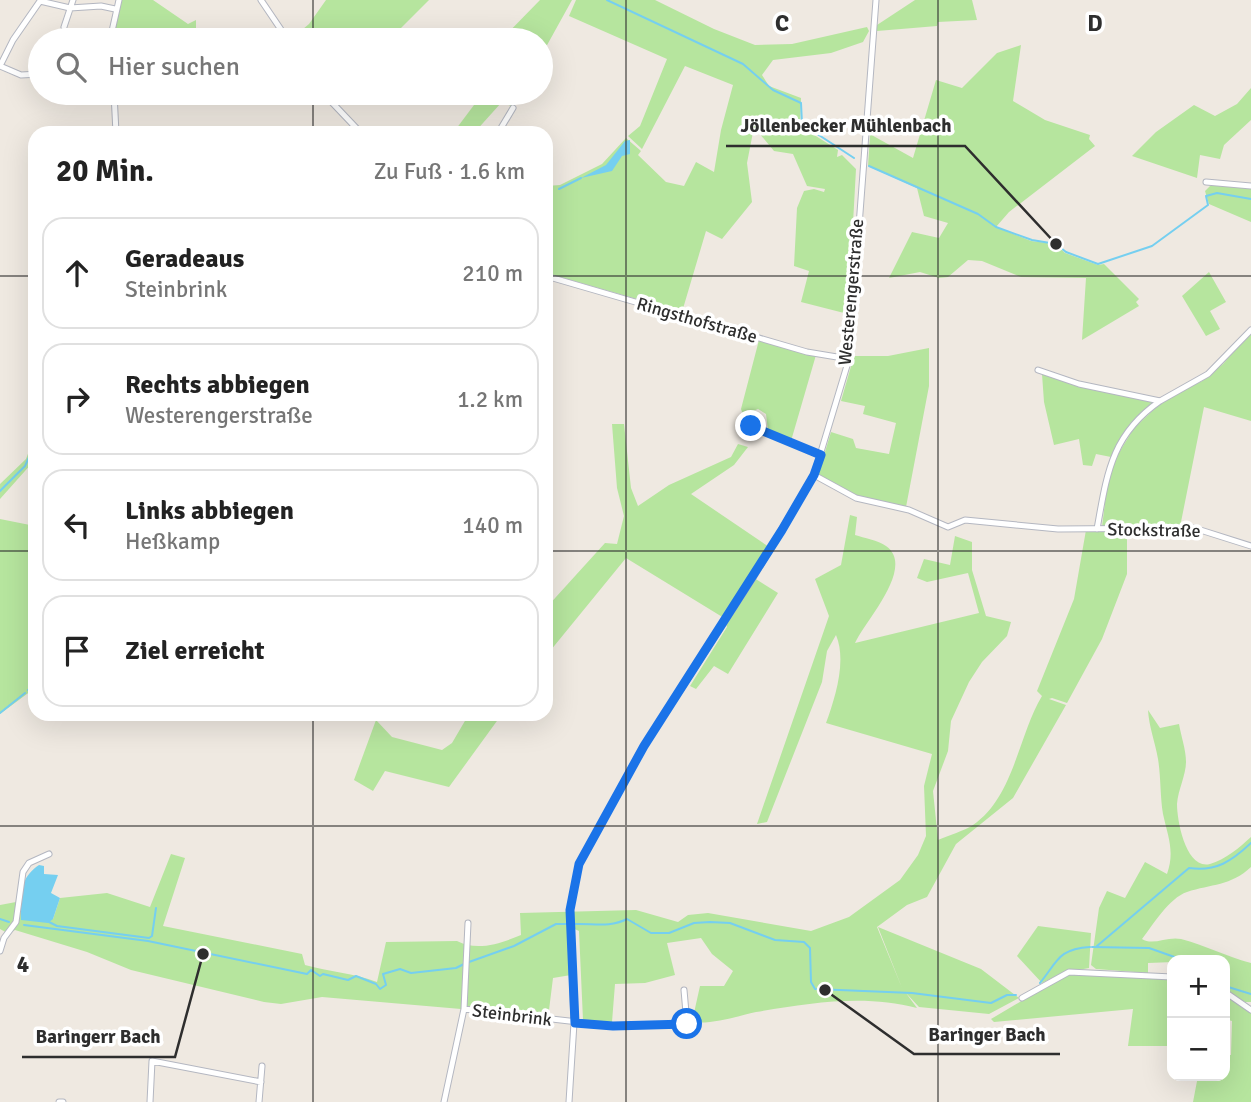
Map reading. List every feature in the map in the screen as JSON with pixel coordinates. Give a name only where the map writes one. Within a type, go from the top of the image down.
[{"type":"street","points":[[64,27],[73,0]]},
{"type":"street","points":[[111,28],[119,0]]},
{"type":"street","points":[[261,0],[281,28]]},
{"type":"street","name":"Westerengerstraße","points":[[569,1102],[575,1023],[572,891],[579,864],[644,746],[753,578],[814,475],[849,359],[876,0]]},
{"type":"street","points":[[28,75],[21,75],[0,66],[13,40],[41,1],[70,8],[101,6],[115,9]]},
{"type":"street","points":[[115,105],[116,126]]},
{"type":"street","points":[[334,105],[354,126]]},
{"type":"street","points":[[502,126],[513,108]]},
{"type":"street","points":[[1206,182],[1251,186]]},
{"type":"street","name":"Ringsthofstraße","points":[[553,277],[807,352],[849,359]]},
{"type":"street","name":"Stockstraße","points":[[1097,528],[1107,469],[1120,442],[1145,413],[1160,401],[1208,374],[1251,330]]},
{"type":"street","points":[[1038,370],[1079,384],[1160,401]]},
{"type":"street","points":[[751,426],[821,455]]},
{"type":"street","name":"Stockstraße","points":[[814,475],[856,498],[909,510],[948,527],[957,521],[965,520],[1058,529],[1194,528],[1251,547]]},
{"type":"street","points":[[0,951],[3,933],[14,926],[20,880],[29,863],[49,854]]},
{"type":"street","points":[[444,1102],[464,1009],[468,923]]},
{"type":"street","points":[[1022,998],[1069,972],[1167,977]]},
{"type":"street","name":"Steinbrink","points":[[464,1009],[613,1026],[687,1024],[684,990]]},
{"type":"street","points":[[1230,995],[1251,1010]]},
{"type":"street","points":[[150,1102],[152,1060],[261,1082]]},
{"type":"street","points":[[259,1102],[262,1066]]},
{"type":"green space","points":[[121,0],[153,0],[188,24],[196,20],[196,28],[113,28]]},
{"type":"green space","points":[[326,0],[429,0],[401,28],[304,28]]},
{"type":"green space","points":[[540,0],[572,0],[553,34],[553,28],[513,28]]},
{"type":"green space","points":[[576,0],[655,0],[714,29],[755,45],[792,44],[867,27],[869,31],[863,42],[831,53],[773,60],[762,75],[769,86],[801,98],[800,126],[838,150],[837,157],[842,155],[856,169],[848,314],[801,302],[809,271],[794,266],[797,208],[804,191],[814,189],[824,192],[825,189],[807,186],[793,154],[774,151],[754,127],[747,163],[752,202],[722,239],[706,231],[682,312],[553,275],[553,186],[560,185],[602,164],[626,138],[641,151],[638,155],[666,182],[684,186],[696,162],[714,172],[721,130],[733,85],[685,66],[642,149],[628,136],[640,126],[667,59],[569,16]]},
{"type":"green space","points":[[915,0],[972,0],[977,20],[938,22],[937,26],[877,31],[877,25]]},
{"type":"green space","points":[[1021,45],[1013,101],[1045,120],[1090,135],[1089,139],[1095,146],[1009,212],[996,227],[1031,241],[1056,244],[1065,253],[1098,265],[1104,264],[1139,299],[1136,302],[1139,306],[1082,340],[1086,278],[1021,277],[982,261],[968,260],[948,277],[939,278],[920,272],[889,278],[912,232],[939,238],[948,223],[924,216],[917,188],[868,166],[868,133],[913,158],[936,80],[962,88],[997,53]]},
{"type":"green space","points":[[1251,88],[1251,120],[1224,145],[1220,159],[1200,155],[1197,178],[1132,156],[1156,132],[1194,105],[1215,116],[1237,104]]},
{"type":"green space","points":[[474,105],[499,105],[480,126],[458,126]]},
{"type":"green space","points":[[1210,186],[1251,186],[1251,222],[1209,204],[1205,191]]},
{"type":"green space","points":[[1209,272],[1226,302],[1210,311],[1220,329],[1206,336],[1182,296]]},
{"type":"green space","points":[[1251,332],[1251,421],[1204,407],[1180,527],[1102,527],[1109,469],[1134,428],[1163,401],[1202,381],[1223,364]]},
{"type":"green space","points":[[759,340],[816,355],[791,441],[768,430],[766,414],[758,409],[743,415],[741,409]]},
{"type":"green space","points":[[929,348],[929,386],[906,507],[865,500],[818,475],[831,432],[853,439],[856,448],[889,454],[896,423],[863,414],[865,406],[841,401],[854,356],[888,356]]},
{"type":"green space","points":[[1042,374],[1155,401],[1154,405],[1119,441],[1111,457],[1096,454],[1092,466],[1083,465],[1079,439],[1054,445],[1044,402]]},
{"type":"green space","points":[[612,424],[624,424],[631,488],[638,506],[669,485],[731,457],[738,444],[748,447],[734,465],[691,494],[769,547],[751,576],[778,593],[728,674],[714,666],[696,689],[690,686],[727,627],[724,618],[626,558],[553,647],[553,600],[605,543],[617,544],[624,516],[617,488]]},
{"type":"green space","points":[[28,454],[28,468],[0,499],[0,484],[26,459]]},
{"type":"green space","points":[[850,515],[857,517],[855,535],[886,546],[894,555],[895,567],[886,594],[855,643],[979,613],[968,573],[927,582],[917,578],[924,559],[950,565],[955,536],[972,542],[972,570],[986,616],[1011,622],[1007,636],[982,662],[969,682],[951,721],[948,751],[933,791],[938,840],[973,825],[987,813],[1007,782],[1042,696],[1037,691],[1074,599],[1086,530],[1127,530],[1127,574],[1102,639],[1067,703],[1049,699],[1066,705],[1013,798],[956,844],[927,897],[907,905],[877,927],[902,988],[878,927],[981,969],[1019,998],[989,1014],[919,1007],[906,993],[917,1008],[877,1001],[837,1001],[756,1012],[716,1021],[692,1022],[700,986],[724,986],[733,971],[712,954],[701,938],[667,943],[675,975],[645,983],[615,984],[612,1022],[583,1020],[579,931],[568,926],[571,975],[553,978],[548,1018],[464,1006],[464,988],[461,1009],[322,997],[281,1004],[264,1002],[131,970],[87,952],[15,930],[9,934],[0,929],[0,905],[16,902],[21,905],[21,920],[53,919],[60,898],[107,893],[150,907],[171,854],[185,858],[163,926],[302,954],[305,965],[377,982],[386,942],[457,941],[473,946],[489,945],[521,935],[520,913],[636,910],[678,922],[688,915],[708,913],[811,931],[849,917],[900,880],[918,855],[926,836],[924,786],[932,754],[826,723],[840,668],[836,635],[827,651],[822,682],[767,822],[757,824],[829,616],[815,579],[841,565]]},
{"type":"green space","points":[[0,519],[28,525],[28,693],[0,714]]},
{"type":"green space","points":[[1148,710],[1160,728],[1179,724],[1186,762],[1177,812],[1184,843],[1189,852],[1202,864],[1210,864],[1227,856],[1251,837],[1251,867],[1236,878],[1180,895],[1162,912],[1142,939],[1151,942],[1181,939],[1226,955],[1167,955],[1167,962],[1148,963],[1148,973],[1096,969],[1091,965],[1099,908],[1107,891],[1125,898],[1145,862],[1167,874],[1169,866],[1170,844]]},
{"type":"green space","points":[[376,721],[392,737],[442,750],[452,743],[465,721],[497,721],[449,787],[385,771],[373,791],[354,780]]},
{"type":"green space","points":[[1038,926],[1091,933],[1089,968],[1062,973],[1042,983],[1017,956]]},
{"type":"green space","points":[[1230,957],[1251,963],[1251,1002],[1245,1002],[1230,994]]},
{"type":"green space","points":[[1069,973],[1167,978],[1167,1046],[1128,1046],[1133,1009],[994,1022],[991,1019]]},
{"type":"green space","points":[[1230,997],[1251,1012],[1251,1102],[1193,1102],[1197,1081],[1230,1081]]},
{"type":"water","points":[[630,140],[630,154],[622,156],[612,171],[581,178],[606,165],[625,141]]},
{"type":"water","points":[[39,865],[44,866],[44,874],[58,875],[51,893],[60,898],[53,919],[48,923],[21,920],[24,882]]},
{"type":"waterway","points":[[607,0],[743,64],[773,90],[801,103],[802,124],[854,158]]},
{"type":"waterway","points":[[869,166],[978,214],[996,227],[1032,240],[1056,244],[1066,252],[1098,264],[1152,246],[1208,205],[1206,196],[1217,193],[1251,199]]},
{"type":"waterway","points":[[559,189],[581,178]]},
{"type":"waterway","points":[[0,491],[25,466],[28,459]]},
{"type":"waterway","points":[[0,713],[25,693]]},
{"type":"waterway","points":[[1097,946],[1189,868],[1199,869],[1223,864],[1251,843]]},
{"type":"waterway","points":[[49,922],[57,926],[149,938],[152,936],[156,908]]},
{"type":"waterway","points":[[0,919],[9,922]]},
{"type":"waterway","points":[[573,924],[607,924],[627,919],[651,933],[669,933],[694,923],[730,923],[775,940],[804,942],[810,948],[811,982],[815,989],[912,993],[991,1003],[1007,995],[1016,995]]},
{"type":"waterway","points":[[469,962],[514,946],[556,924],[568,924]]},
{"type":"waterway","points":[[24,925],[148,941],[307,974],[311,970],[320,976],[323,974],[348,980],[356,976],[376,984],[380,989],[386,985],[383,974],[400,969],[411,973],[456,968],[464,964]]},
{"type":"waterway","points":[[1040,983],[1065,953],[1090,947]]},
{"type":"waterway","points":[[1092,947],[1149,948],[1169,955]]},
{"type":"waterway","points":[[1230,988],[1251,994]]},
{"type":"place","name":"Jöllenbecker Mühlenbach","points":[[1056,244]]},
{"type":"place","name":"Baringerr Bach","points":[[203,954]]},
{"type":"place","name":"Baringer Bach","points":[[825,990]]},
{"type":"route","points":[[687,1024],[613,1026],[575,1023],[570,910],[572,891],[579,864],[644,746],[753,578],[814,475],[821,455],[751,426]]}]
